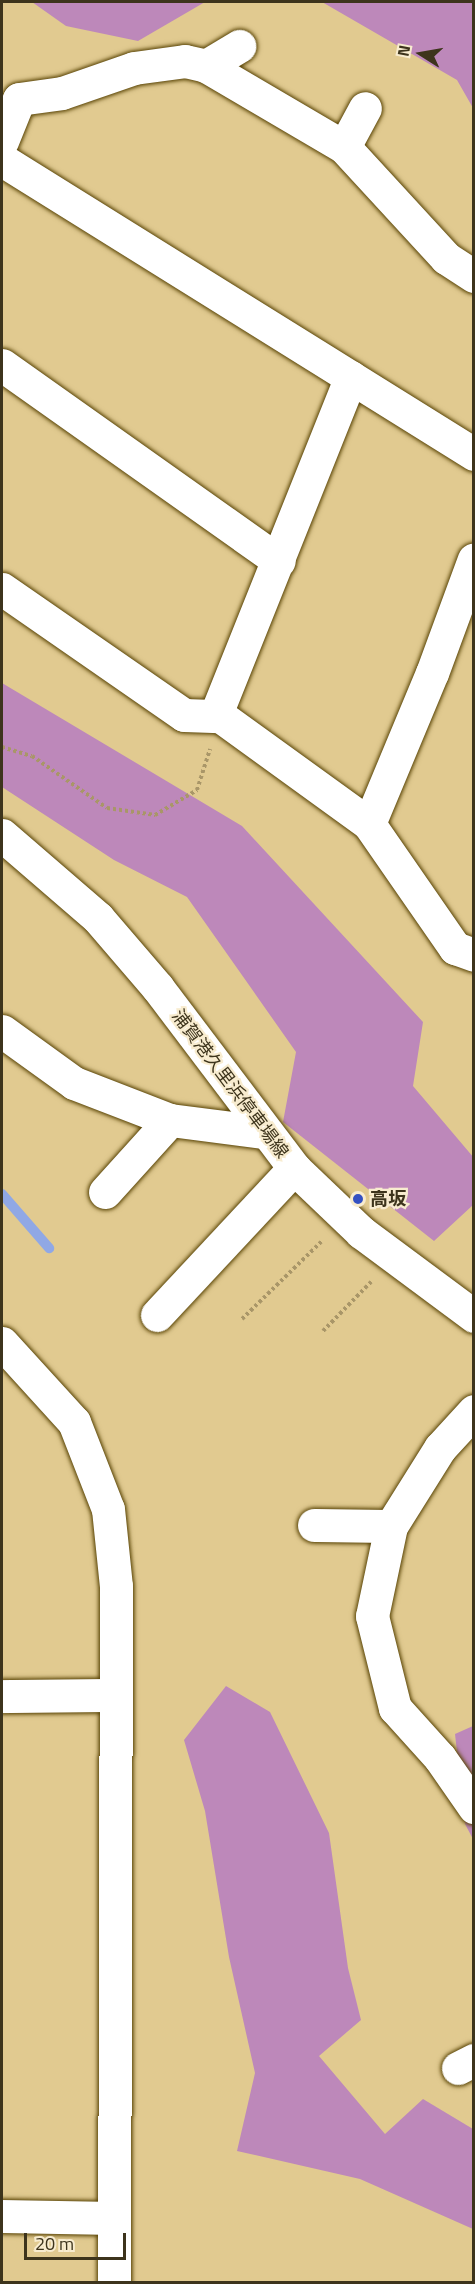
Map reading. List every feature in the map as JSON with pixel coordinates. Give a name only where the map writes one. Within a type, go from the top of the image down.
[{"type":"street","points":[[206,66],[239,46]]},
{"type":"street","points":[[2,141],[10,93],[62,93],[134,68],[185,61],[206,66],[344,147],[446,258],[472,271]]},
{"type":"street","points":[[344,147],[365,108]]},
{"type":"street","points":[[2,160],[474,454]]},
{"type":"street","points":[[2,365],[279,561]]},
{"type":"street","points":[[218,715],[351,377]]},
{"type":"street","points":[[369,824],[432,673],[474,559]]},
{"type":"street","points":[[2,589],[184,714],[218,715],[369,824],[455,948],[474,955]]},
{"type":"street","name":"浦賀港久里浜停車場線","points":[[2,836],[98,918],[158,988],[264,1132],[294,1168],[394,1259],[474,1316]]},
{"type":"street","points":[[2,1031],[74,1083],[170,1120],[264,1132]]},
{"type":"street","points":[[105,1192],[170,1120]]},
{"type":"street","points":[[157,1316],[294,1168]]},
{"type":"street","points":[[2,1343],[74,1422],[108,1509],[116,1586],[114,2283]]},
{"type":"street","points":[[474,1412],[440,1448],[391,1526],[372,1616],[395,1708],[440,1758],[474,1806]]},
{"type":"street","points":[[314,1525],[391,1526]]},
{"type":"street","points":[[2,1696],[114,1695]]},
{"type":"street","points":[[2,2216],[113,2218]]},
{"type":"path","points":[[2,747],[32,756],[107,808],[155,815],[197,790],[218,715]]},
{"type":"path","points":[[242,1319],[346,1217]]},
{"type":"path","points":[[323,1331],[394,1259]]},
{"type":"shaded area","points":[[32,2],[205,2],[138,41],[66,26]]},
{"type":"shaded area","points":[[322,2],[472,2],[473,108],[457,80]]},
{"type":"shaded area","points":[[2,683],[242,826],[423,1022],[413,1086],[474,1158],[473,1205],[434,1241],[283,1122],[296,1052],[187,897],[114,860],[2,787]]},
{"type":"shaded area","points":[[226,1686],[270,1712],[329,1833],[348,1968],[361,2020],[319,2056],[385,2134],[423,2099],[473,2129],[473,2229],[360,2179],[237,2151],[255,2073],[229,1957],[205,1811],[184,1740]]},
{"type":"shaded area","points":[[473,1726],[473,1839],[465,1824],[455,1734]]},
{"type":"waterway","points":[[2,1194],[49,1248]]},
{"type":"place","name":"高坂","points":[[358,1199]]}]
